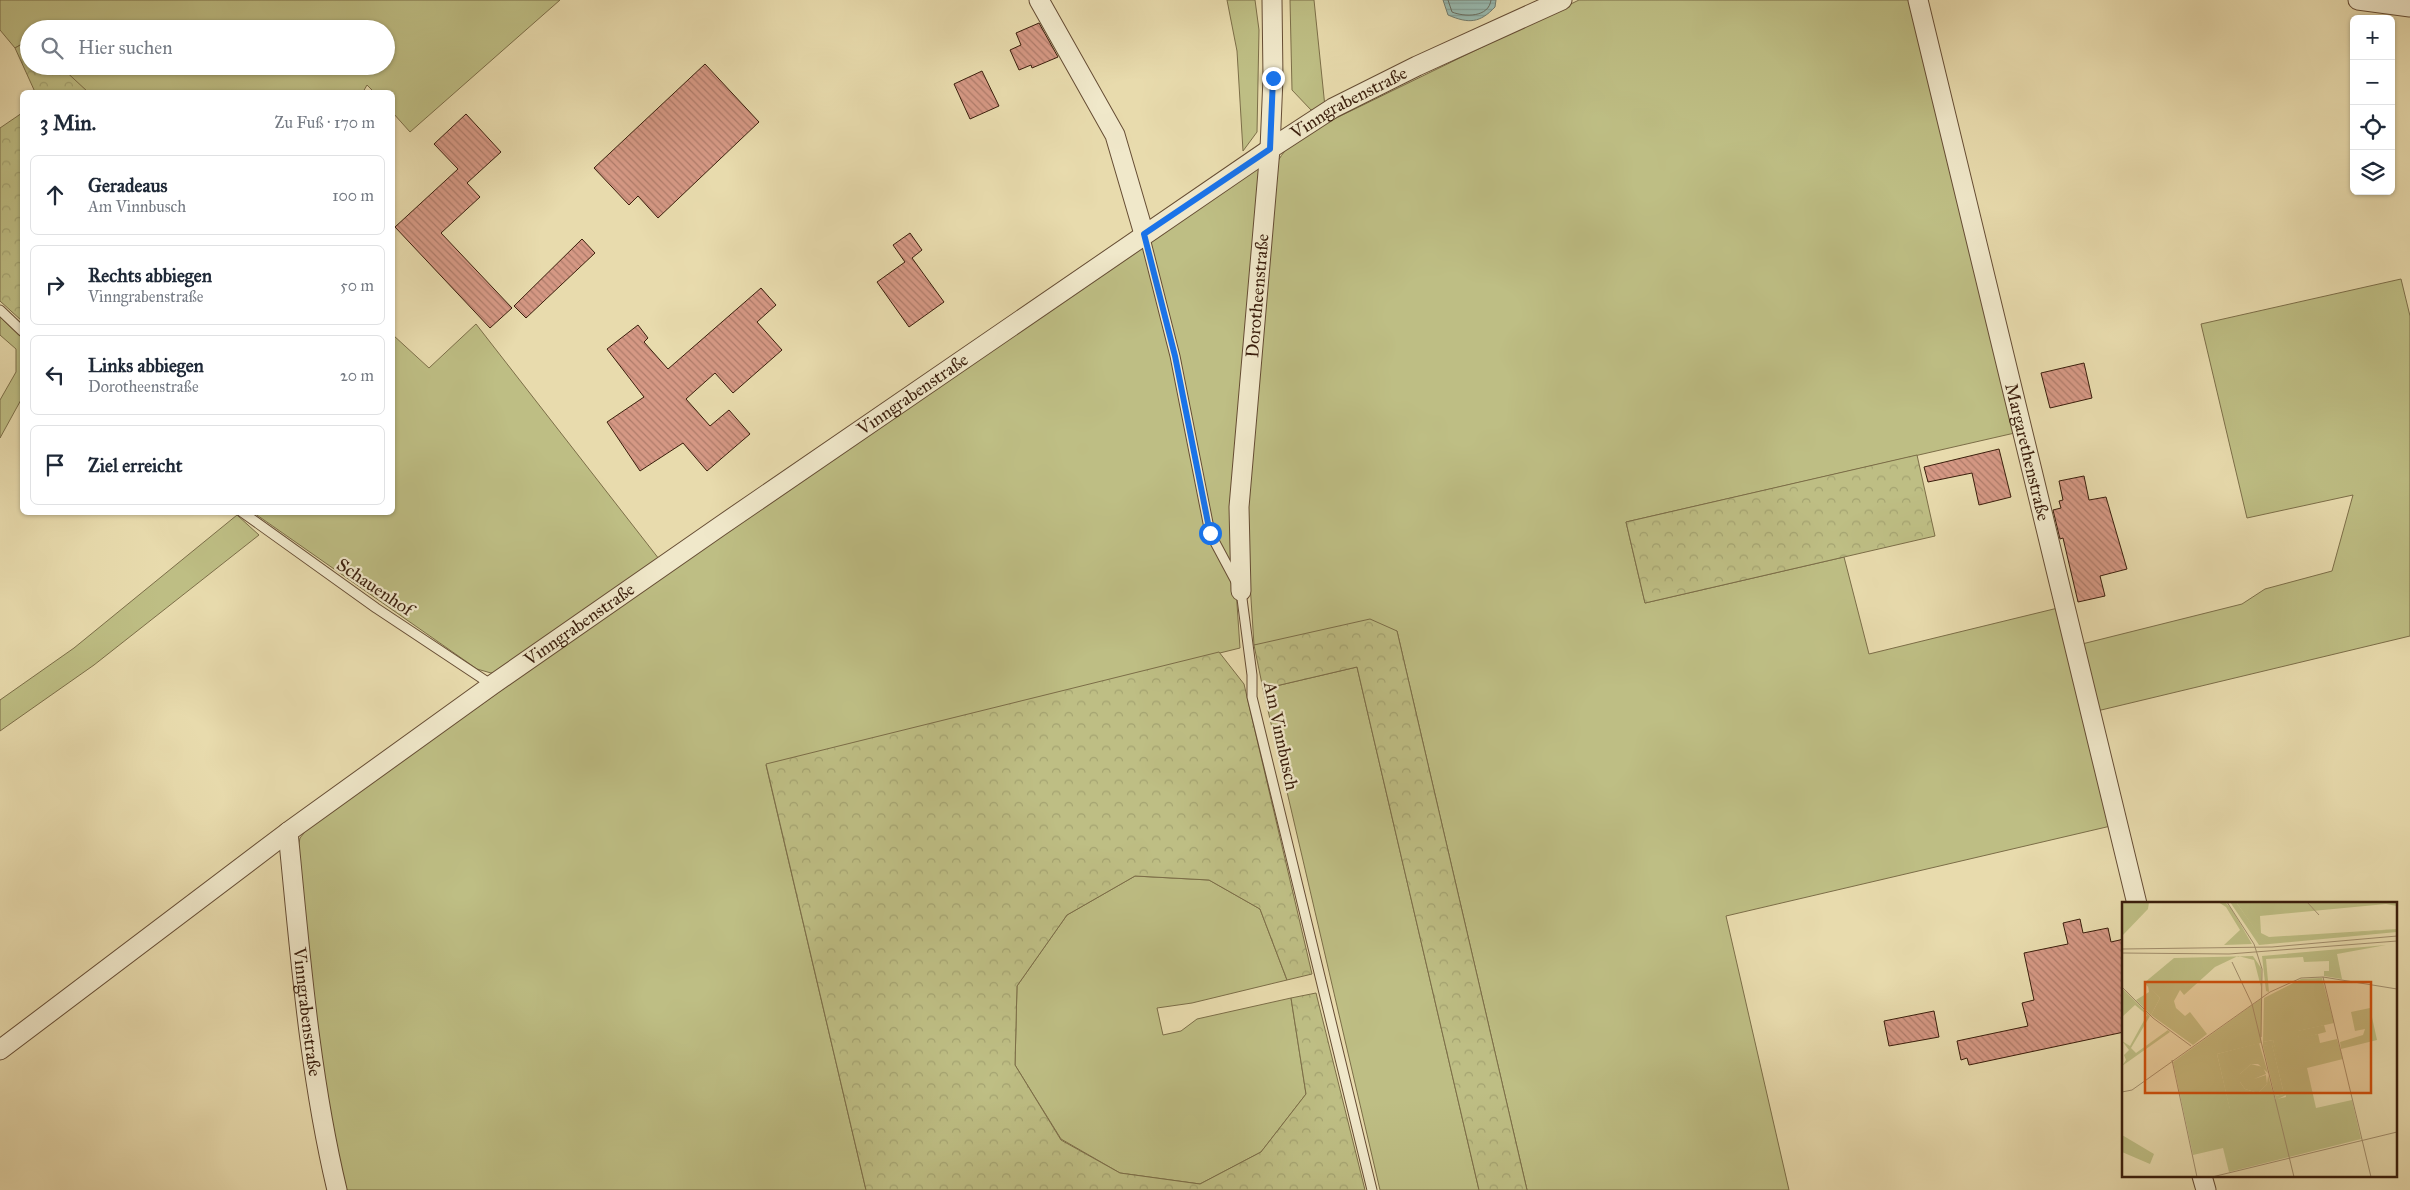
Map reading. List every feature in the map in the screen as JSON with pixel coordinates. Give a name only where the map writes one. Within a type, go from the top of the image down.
[{"type":"street","points":[[1039,0],[1115,135],[1144,234]]},
{"type":"street","name":"Dorotheenstraße","points":[[1241,591],[1239,507],[1270,149],[1273,78],[1272,0]]},
{"type":"street","name":"Vinngrabenstraße","points":[[0,1050],[288,832],[492,685],[1270,149],[1333,108],[1417,66],[1562,0]]},
{"type":"street","name":"Margarethenstraße","points":[[1918,0],[2137,902]]},
{"type":"street","points":[[2358,0],[2410,8]]},
{"type":"street","name":"Vinngrabenstraße","points":[[288,832],[313,1060],[329,1160],[337,1190]]},
{"type":"lane","name":"Am Vinnbusch","points":[[1144,234],[1175,356],[1210,533],[1241,591],[1252,675],[1252,697],[1372,1190]]},
{"type":"lane","points":[[0,310],[20,329]]},
{"type":"lane","name":"Schauenhof","points":[[246,515],[376,608],[492,685]]},
{"type":"green space","points":[[0,0],[560,0],[410,132],[395,115],[395,90],[372,90],[367,85],[364,90],[82,90],[66,75],[395,75],[395,20],[20,20],[20,45],[15,48],[0,30]]},
{"type":"green space","points":[[1227,0],[1255,0],[1259,30],[1257,132],[1243,151],[1237,51]]},
{"type":"green space","points":[[1290,0],[1314,0],[1325,107],[1311,110],[1292,90]]},
{"type":"green space","points":[[1579,0],[1914,0],[2019,432],[1626,522],[1645,603],[1844,557],[1869,654],[2062,607],[2115,825],[1726,916],[1789,1190],[1527,1190],[1397,631],[1254,645],[1245,506],[1275,168],[1279,159],[1297,140],[1328,122]]},
{"type":"green space","points":[[20,45],[20,59],[15,48]]},
{"type":"green space","points":[[27,75],[70,75],[86,90],[34,90]]},
{"type":"green space","points":[[20,114],[20,319],[0,301],[0,128]]},
{"type":"green space","points":[[1255,168],[1260,168],[1234,560],[1240,648],[766,765],[866,1190],[343,1190],[317,1046],[297,854],[300,838],[308,828],[707,544]]},
{"type":"green space","points":[[2401,279],[2410,316],[2410,636],[2097,711],[2082,644],[2242,604],[2265,589],[2332,571],[2353,495],[2247,518],[2201,324]]},
{"type":"green space","points":[[0,317],[20,336],[20,402],[0,438],[0,400],[16,372],[16,349],[0,335]]},
{"type":"green space","points":[[476,324],[659,559],[506,669],[491,673],[477,669],[257,515],[395,515],[395,337],[429,368]]},
{"type":"green space","points":[[1917,455],[1935,536],[1645,603],[1626,522]]},
{"type":"green space","points":[[237,515],[259,535],[94,665],[0,731],[0,700],[74,648]]},
{"type":"green space","points":[[1370,619],[1397,631],[1527,1190],[1479,1190],[1357,667],[1263,689],[1254,645]]},
{"type":"green space","points":[[1219,652],[1244,684],[1312,974],[1287,980],[1260,909],[1209,880],[1135,876],[1067,915],[1017,986],[1015,1065],[1061,1140],[1120,1173],[1200,1184],[1261,1152],[1306,1094],[1291,998],[1316,993],[1365,1190],[866,1190],[766,764]]},
{"type":"green space","points":[[1357,667],[1479,1190],[1380,1190],[1263,689]]},
{"type":"green space","points":[[1135,876],[1209,880],[1260,909],[1287,980],[1192,1003],[1157,1008],[1163,1035],[1181,1031],[1197,1019],[1291,998],[1306,1094],[1261,1152],[1200,1184],[1120,1173],[1061,1139],[1015,1065],[1017,986],[1067,915]]},
{"type":"water","points":[[1443,0],[1496,0],[1495,7],[1490,12],[1479,19],[1468,21],[1448,15]]},
{"type":"building","points":[[1039,23],[1058,57],[1032,68],[1031,65],[1019,70],[1010,50],[1021,45],[1016,33]]},
{"type":"building","points":[[705,64],[759,122],[658,218],[638,196],[629,205],[594,168]]},
{"type":"building","points":[[982,71],[999,106],[970,119],[954,84]]},
{"type":"building","points":[[466,114],[501,152],[467,183],[480,197],[441,233],[512,308],[490,328],[395,227],[458,169],[434,144]]},
{"type":"building","points":[[910,233],[922,250],[912,258],[944,302],[909,327],[877,282],[905,262],[893,245]]},
{"type":"building","points":[[582,239],[595,253],[526,318],[514,306]]},
{"type":"building","points":[[761,288],[776,305],[757,322],[782,350],[733,393],[715,373],[686,399],[710,426],[729,410],[750,434],[707,471],[683,443],[640,471],[607,422],[644,397],[607,349],[638,325],[648,338],[644,342],[668,369]]},
{"type":"building","points":[[2084,363],[2092,398],[2050,408],[2041,373]]},
{"type":"building","points":[[1999,449],[2011,497],[1979,505],[1972,473],[1928,482],[1924,467]]},
{"type":"building","points":[[2084,476],[2089,500],[2106,497],[2127,569],[2100,576],[2105,596],[2078,602],[2063,538],[2060,539],[2053,510],[2061,508],[2059,501],[2063,500],[2059,481]]},
{"type":"building","points":[[2080,919],[2083,933],[2108,928],[2111,942],[2122,939],[2122,1032],[1969,1065],[1967,1058],[1961,1060],[1957,1041],[2028,1026],[2022,1003],[2034,1000],[2024,953],[2068,944],[2063,923]]},
{"type":"building","points":[[1934,1011],[1939,1037],[1889,1046],[1884,1021]]},
{"type":"route","points":[[1210,533],[1175,356],[1144,234],[1270,149],[1273,78]]}]
